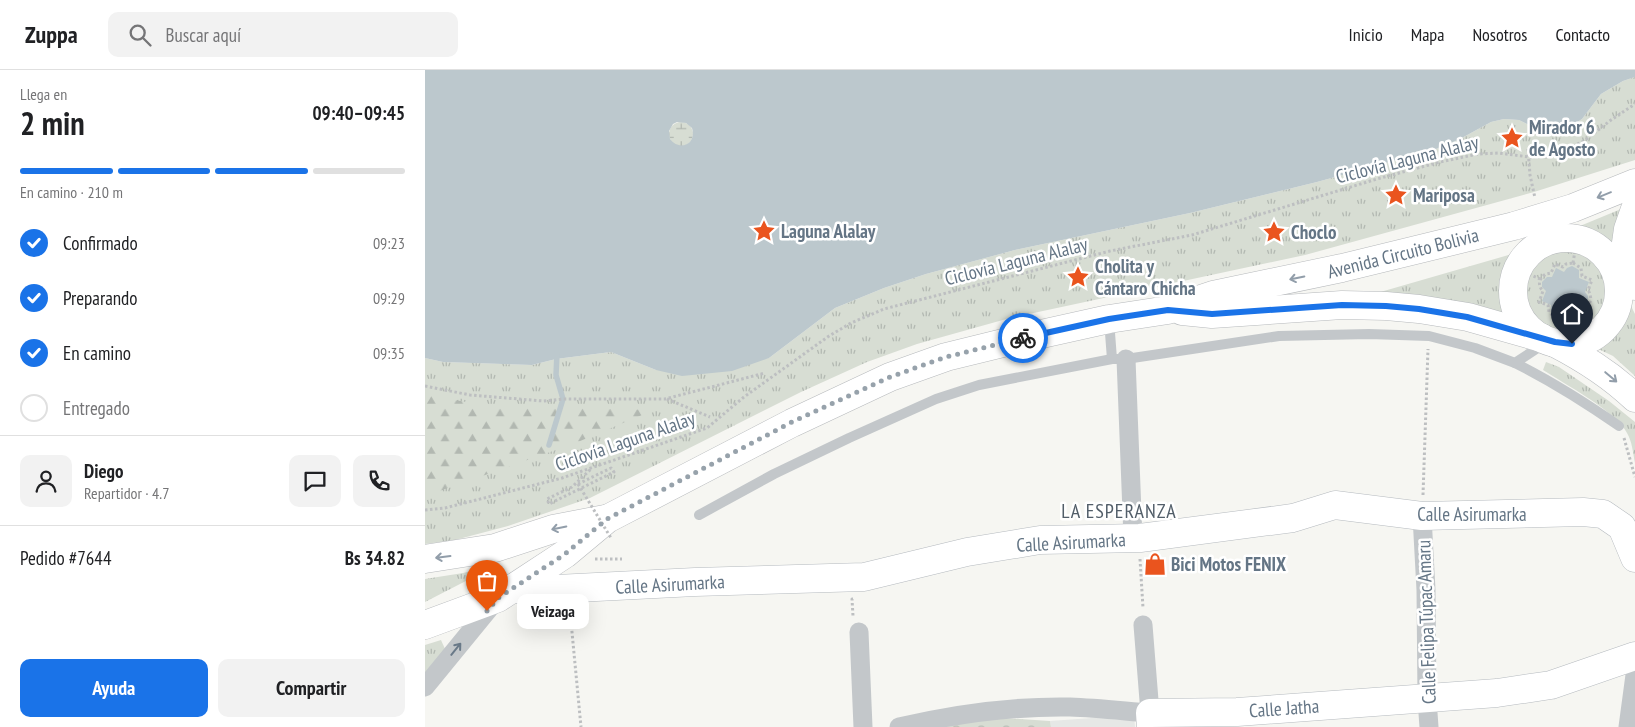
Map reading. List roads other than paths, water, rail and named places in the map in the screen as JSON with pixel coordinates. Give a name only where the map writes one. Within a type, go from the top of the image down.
[{"type":"main road","name":"Avenida Circuito Bolivia","points":[[425,625],[504,593],[565,554],[792,422],[890,377],[946,357],[1019,339],[1109,319],[1168,310],[1213,295],[1341,268],[1514,226],[1573,208],[1635,183]]},
{"type":"main road","points":[[1528,265],[1545,230],[1573,208]]},
{"type":"main road","points":[[1548,340],[1563,344],[1580,342],[1596,335],[1613,316],[1622,276],[1628,229],[1635,209]]},
{"type":"main road","points":[[1514,226],[1545,230],[1574,251]]},
{"type":"main road","points":[[1528,265],[1541,244],[1557,238],[1574,251]]},
{"type":"main road","points":[[1574,251],[1589,243],[1622,276]]},
{"type":"main road","points":[[1528,265],[1522,262],[1515,277],[1514,301],[1519,316],[1535,334],[1585,359],[1607,373],[1635,398]]},
{"type":"main road","name":"Avenida Circuito Bolivia","points":[[1168,310],[1212,314],[1342,305],[1386,306],[1467,317],[1548,340]]},
{"type":"main road","name":"Calle Asirumarka","points":[[504,593],[695,582],[864,577],[967,552],[1040,540],[1136,538],[1293,518],[1335,506],[1422,516],[1583,512],[1603,514],[1622,528],[1635,558]]},
{"type":"main road","name":"Avenida Circuito Bolivia","points":[[425,559],[495,548],[553,529],[609,529]]},
{"type":"main road","name":"Calle Jatha","points":[[1151,720],[1497,693],[1551,685],[1635,656]]},
{"type":"street","points":[[1119,359],[1136,538]]},
{"type":"street","name":"Calle Felipa Túpac Amaru","points":[[1422,516],[1426,590],[1429,727]]},
{"type":"street","points":[[425,687],[504,593]]},
{"type":"street","points":[[1143,625],[1151,720]]},
{"type":"street","points":[[859,632],[863,727]]},
{"type":"street","points":[[1628,727],[1635,675]]},
{"type":"street","name":"Calle Jatha","points":[[899,727],[929,720],[1004,710],[1069,707],[1151,720]]},
{"type":"lane","points":[[1109,319],[1119,359]]},
{"type":"lane","points":[[699,514],[774,474],[936,399],[979,386],[1119,359],[1279,336],[1369,334],[1429,336],[1475,348],[1515,363],[1543,378],[1619,426]]},
{"type":"lane","points":[[1515,363],[1548,340]]},
{"type":"waterway","points":[[549,445],[563,399],[556,375],[557,353]]},
{"type":"place","name":"Mirador 6 de Agosto","points":[[1512,138]]},
{"type":"place","name":"Mariposa","points":[[1396,195]]},
{"type":"place","name":"Laguna Alalay","points":[[764,231]]},
{"type":"place","name":"Choclo","points":[[1274,232]]},
{"type":"place","name":"Cholita y Cántaro Chicha","points":[[1078,277]]},
{"type":"place","name":"Bici Motos FENIX","points":[[1155,564]]},
{"type":"place","name":"Veizaga","points":[[487,611]]},
{"type":"district","name":"LA ESPERANZA","points":[[1119,511]]}]
